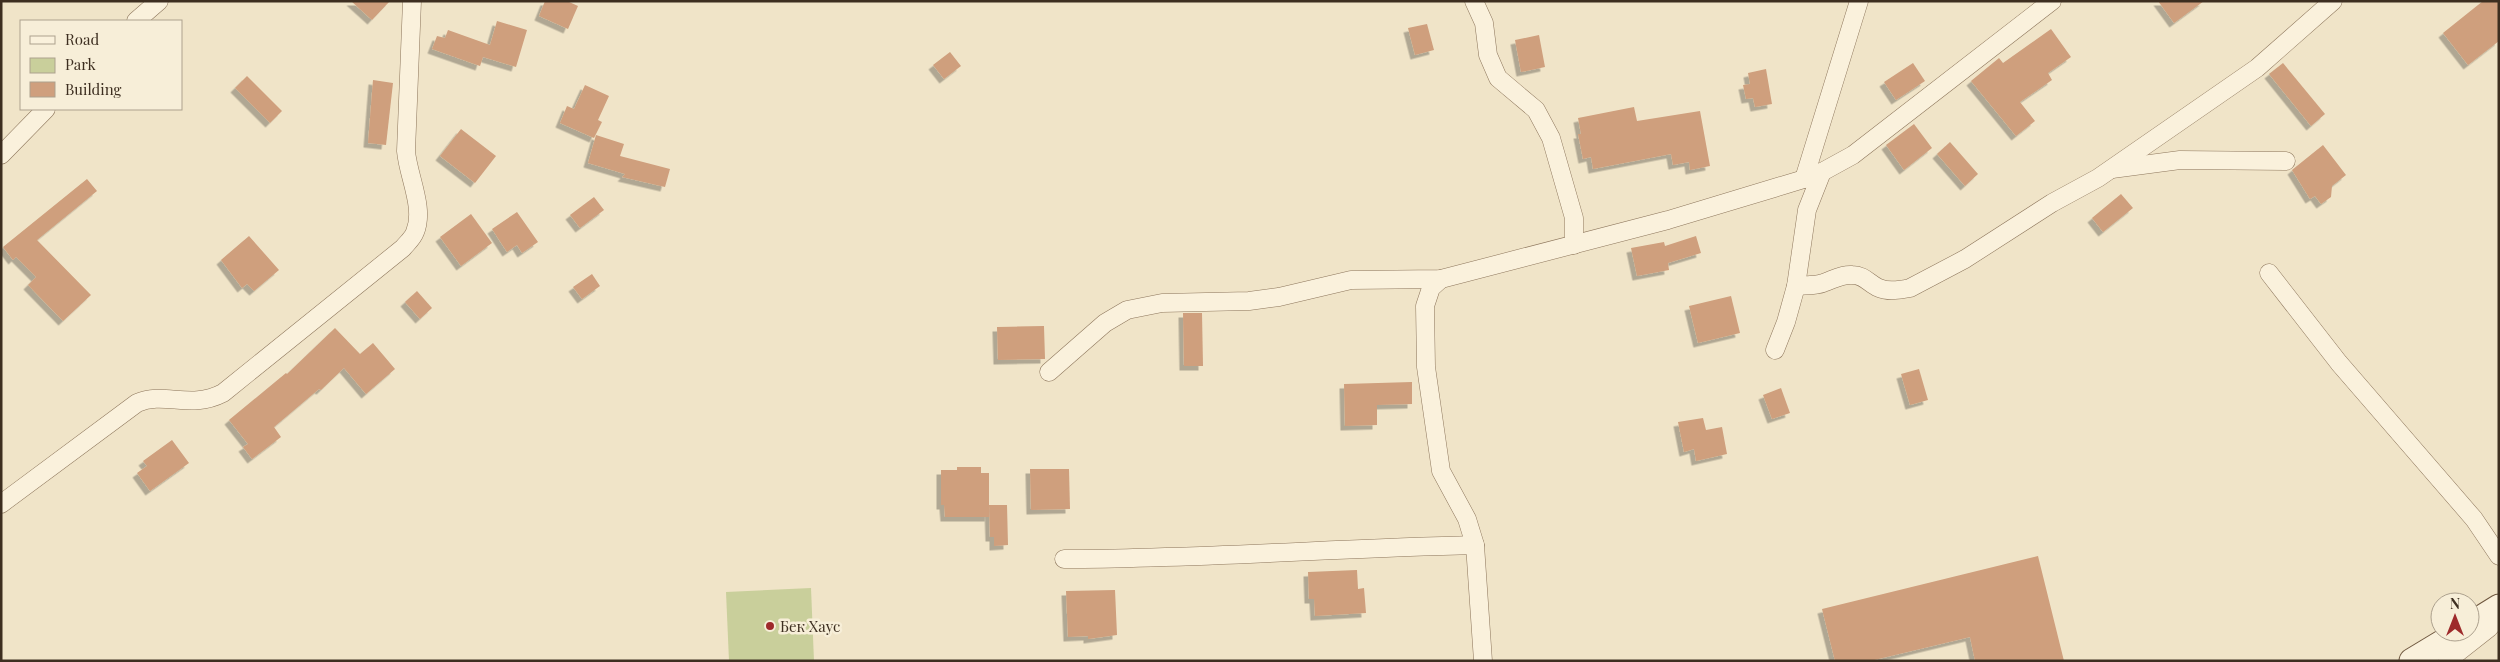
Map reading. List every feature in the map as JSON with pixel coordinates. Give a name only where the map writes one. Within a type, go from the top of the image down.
[{"type":"main road","points":[[2480,619],[2499,607]]},
{"type":"main road","points":[[2412,661],[2443,642]]},
{"type":"street","points":[[137,20],[160,1]]},
{"type":"street","points":[[1,504],[137,403],[156,398],[187,402],[213,398],[223,393],[403,248],[415,234],[418,222],[417,209],[407,166],[406,151],[412,1]]},
{"type":"street","points":[[1474,1],[1484,23],[1488,55],[1498,78],[1536,110],[1551,138],[1574,218],[1574,245]]},
{"type":"street","points":[[1804,179],[1858,1]]},
{"type":"street","points":[[1049,372],[1106,323],[1128,310],[1162,303],[1248,301],[1279,297],[1351,280],[1441,279],[1574,245],[1804,179],[1822,172],[1853,155],[2052,1]]},
{"type":"street","points":[[1796,286],[1821,284],[1838,276],[1852,275],[1864,277],[1879,288],[1888,290],[1910,288],[1964,259],[2109,170],[2256,68],[2333,1]]},
{"type":"street","points":[[1,155],[45,110]]},
{"type":"street","points":[[2109,170],[2180,160],[2286,161]]},
{"type":"street","points":[[1775,350],[1786,322],[1796,286],[1806,210],[1822,172]]},
{"type":"street","points":[[2269,273],[2339,363],[2474,519],[2499,556]]},
{"type":"street","points":[[1441,279],[1431,288],[1425,306],[1426,367],[1441,471],[1468,519],[1475,545],[1483,661]]},
{"type":"street","points":[[1064,559],[1139,559],[1377,547],[1475,545]]},
{"type":"street","points":[[2448,661],[2489,628],[2499,616]]},
{"type":"green space","name":"Бек Хаус","points":[[811,588],[814,661],[729,661],[726,592]]},
{"type":"building","points":[[351,1],[390,1],[372,20]]},
{"type":"building","points":[[545,1],[567,1],[578,6],[568,29],[539,16]]},
{"type":"building","points":[[2158,1],[2204,1],[2174,23]]},
{"type":"building","points":[[2483,1],[2499,1],[2499,41],[2468,65],[2443,33]]},
{"type":"building","points":[[497,21],[527,30],[516,67],[483,57],[480,66],[432,49],[437,36],[445,38],[448,30],[490,45]]},
{"type":"building","points":[[1427,24],[1434,50],[1415,55],[1408,28]]},
{"type":"building","points":[[2051,29],[2071,57],[2048,73],[2052,80],[2020,102],[2035,121],[2016,136],[1971,81],[1999,58],[2003,63]]},
{"type":"building","points":[[1539,35],[1545,67],[1521,72],[1515,40]]},
{"type":"building","points":[[950,52],[961,66],[944,79],[933,65]]},
{"type":"building","points":[[1913,63],[1925,81],[1896,100],[1884,82]]},
{"type":"building","points":[[2283,63],[2325,114],[2311,126],[2269,74]]},
{"type":"building","points":[[1766,69],[1772,104],[1755,107],[1753,98],[1746,99],[1743,85],[1750,84],[1748,73]]},
{"type":"building","points":[[247,76],[282,111],[270,123],[235,88]]},
{"type":"building","points":[[373,80],[393,83],[386,145],[368,143]]},
{"type":"building","points":[[585,85],[609,96],[598,120],[602,122],[594,138],[560,123],[567,106],[574,109]]},
{"type":"building","points":[[1634,107],[1637,121],[1700,111],[1710,166],[1690,170],[1689,162],[1673,165],[1671,154],[1593,169],[1591,157],[1583,159],[1578,134],[1581,134],[1578,118]]},
{"type":"building","points":[[1914,124],[1932,148],[1904,170],[1886,145]]},
{"type":"building","points":[[461,129],[496,156],[475,183],[440,156]]},
{"type":"building","points":[[596,135],[624,144],[620,156],[670,169],[665,187],[622,177],[625,174],[588,163]]},
{"type":"building","points":[[1950,142],[1978,174],[1965,186],[1937,154]]},
{"type":"building","points":[[2323,145],[2346,175],[2332,186],[2331,197],[2321,204],[2315,196],[2310,199],[2292,170]]},
{"type":"building","points":[[87,179],[97,191],[37,240],[91,295],[63,321],[28,285],[36,277],[16,257],[13,260],[3,247]]},
{"type":"building","points":[[2121,194],[2133,208],[2103,232],[2092,218]]},
{"type":"building","points":[[594,197],[604,210],[580,228],[570,215]]},
{"type":"building","points":[[517,212],[538,242],[522,253],[517,245],[507,252],[492,229]]},
{"type":"building","points":[[471,214],[492,243],[461,266],[440,237]]},
{"type":"building","points":[[249,236],[279,270],[254,291],[247,284],[242,288],[221,260]]},
{"type":"building","points":[[1696,236],[1701,253],[1668,263],[1669,270],[1637,276],[1631,248],[1664,242],[1665,246]]},
{"type":"building","points":[[592,274],[600,286],[582,299],[573,287]]},
{"type":"building","points":[[417,291],[432,308],[420,319],[405,302]]},
{"type":"building","points":[[1731,296],[1740,333],[1698,343],[1689,306]]},
{"type":"building","points":[[1183,313],[1202,313],[1203,366],[1184,366]]},
{"type":"building","points":[[1044,326],[1045,359],[998,360],[997,327]]},
{"type":"building","points":[[335,328],[360,354],[373,343],[395,369],[366,394],[344,368],[321,390],[319,389],[274,427],[281,437],[252,459],[243,447],[248,444],[229,420],[287,374]]},
{"type":"building","points":[[1919,369],[1928,400],[1910,405],[1901,374]]},
{"type":"building","points":[[1412,382],[1412,404],[1377,405],[1377,425],[1345,426],[1344,384]]},
{"type":"building","points":[[1781,388],[1790,413],[1772,419],[1763,395]]},
{"type":"building","points":[[1703,418],[1706,430],[1722,427],[1727,454],[1696,461],[1694,449],[1684,452],[1678,422]]},
{"type":"building","points":[[172,440],[189,463],[150,491],[137,473],[147,466],[143,461]]},
{"type":"building","points":[[957,467],[981,467],[981,473],[989,473],[989,517],[945,517],[944,505],[941,505],[941,470],[957,470]]},
{"type":"building","points":[[1030,469],[1069,469],[1070,509],[1031,510]]},
{"type":"building","points":[[989,505],[1007,505],[1008,545],[994,546],[994,537],[990,537]]},
{"type":"building","points":[[2038,556],[2064,661],[1975,661],[1970,637],[1870,661],[1835,661],[1822,609]]},
{"type":"building","points":[[1357,570],[1358,589],[1364,588],[1366,613],[1315,616],[1314,599],[1309,599],[1308,572]]},
{"type":"building","points":[[1115,590],[1117,635],[1088,639],[1088,636],[1068,637],[1066,591]]},
{"type":"place","name":"Бек Хаус","points":[[770,626]]}]
